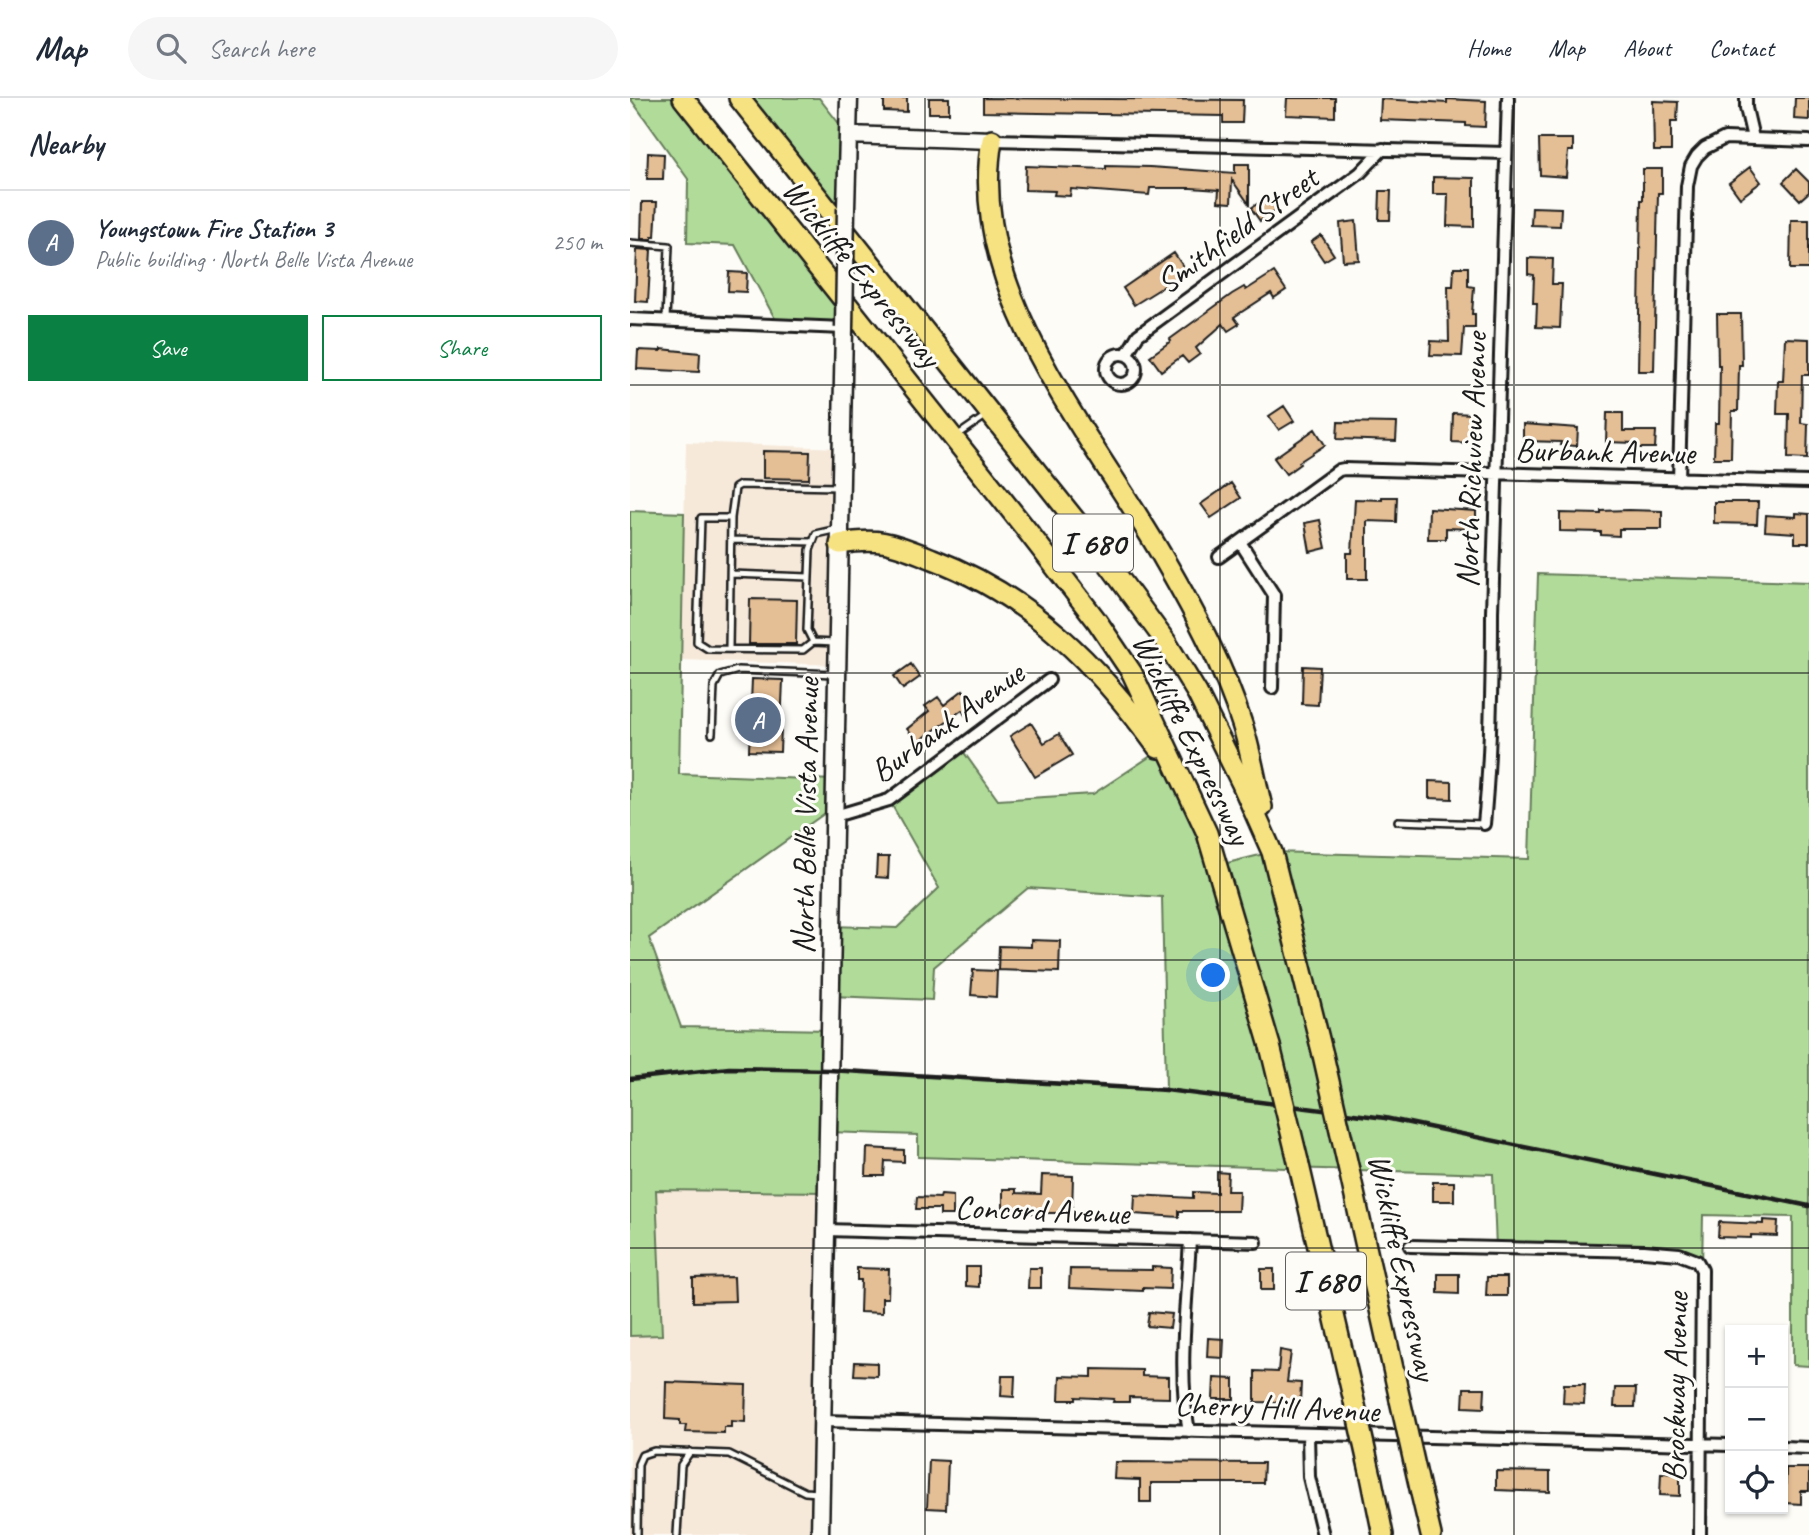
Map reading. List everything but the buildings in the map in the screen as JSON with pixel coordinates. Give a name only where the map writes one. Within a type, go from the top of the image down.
[{"type":"highway","name":"Wickliffe Expressway","points":[[683,98],[954,438],[1116,648],[1132,673],[1188,789],[1218,866],[1270,1046],[1383,1535]]},
{"type":"highway","name":"Wickliffe Expressway","points":[[739,98],[1091,540],[1166,642],[1197,693],[1272,852],[1323,1055],[1431,1535]]},
{"type":"highway","points":[[992,140],[987,170],[990,218],[996,251],[1010,295],[1035,348],[1165,560],[1205,636],[1243,725],[1272,852]]},
{"type":"highway","points":[[840,536],[888,542],[972,577],[1033,614],[1097,670],[1129,707],[1188,789]]},
{"type":"street","name":"North Belle Vista Avenue","points":[[820,1535],[849,98]]},
{"type":"street","name":"North Richview Avenue","points":[[1485,824],[1508,98]]},
{"type":"street","points":[[1746,98],[1753,138]]},
{"type":"street","points":[[848,135],[1506,153]]},
{"type":"street","points":[[1679,479],[1688,177],[1691,166],[1705,148],[1725,138],[1809,141]]},
{"type":"street","name":"Smithfield Street","points":[[1126,355],[1138,335],[1360,173],[1383,149]]},
{"type":"street","points":[[630,318],[844,328]]},
{"type":"street","name":"Burbank Avenue","points":[[1219,557],[1339,470],[1809,482]]},
{"type":"street","points":[[1240,542],[1274,595],[1272,688]]},
{"type":"street","name":"Burbank Avenue","points":[[835,816],[889,800],[1049,680]]},
{"type":"street","name":"Concord Avenue","points":[[826,1230],[1256,1242]]},
{"type":"street","points":[[1189,1431],[1184,1380],[1190,1240]]},
{"type":"street","name":"Brockway Avenue","points":[[1410,1246],[1644,1251],[1679,1254],[1693,1258],[1700,1264],[1700,1535]]},
{"type":"street","name":"Cherry Hill Avenue","points":[[823,1421],[1725,1446]]},
{"type":"street","points":[[1308,1434],[1309,1476],[1323,1535]]},
{"type":"street","points":[[1788,1447],[1809,1448]]},
{"type":"lane","points":[[630,243],[669,246],[666,320]]},
{"type":"lane","points":[[954,438],[990,413]]},
{"type":"lane","points":[[729,649],[732,495],[735,488],[740,485],[841,487]]},
{"type":"lane","points":[[732,519],[701,518],[697,642],[708,649],[803,650],[813,642],[838,643]]},
{"type":"lane","points":[[813,642],[807,629],[810,550],[816,534],[840,536]]},
{"type":"lane","points":[[731,540],[813,542]]},
{"type":"lane","points":[[731,574],[809,577]]},
{"type":"lane","points":[[712,734],[714,686],[720,675],[738,670],[838,674]]},
{"type":"lane","points":[[1398,821],[1485,824]]},
{"type":"lane","points":[[637,1535],[638,1464],[642,1455],[654,1451],[729,1454],[805,1492],[821,1493]]},
{"type":"lane","points":[[677,1535],[681,1465],[690,1452]]},
{"type":"shaded area","points":[[686,442],[841,448],[838,665],[681,660]]},
{"type":"shaded area","points":[[656,1190],[827,1192],[820,1535],[630,1535],[630,1336],[662,1334]]},
{"type":"green space","points":[[630,98],[683,98],[846,302],[844,328],[778,324],[735,245],[687,243],[688,179]]},
{"type":"green space","points":[[739,98],[819,98],[848,135],[846,232]]},
{"type":"green space","points":[[630,511],[684,513],[679,774],[835,780],[835,806],[649,938],[681,1027],[830,1030],[830,1070],[1166,1090],[1162,897],[1028,888],[934,967],[932,1000],[831,996],[832,926],[897,928],[939,888],[889,800],[960,747],[998,800],[1093,794],[1160,750],[1219,865],[1272,852],[1529,859],[1538,574],[1809,582],[1809,1366],[1793,1365],[1793,1217],[1703,1215],[1702,1270],[1693,1258],[1496,1248],[1493,1174],[918,1157],[918,1135],[828,1132],[827,1192],[656,1190],[662,1335],[630,1336]]},
{"type":"railway","points":[[630,1079],[729,1068],[829,1070],[1166,1090],[1385,1118],[1809,1206]]},
{"type":"place","name":"Youngstown Fire Station 3","points":[[758,720]]}]
